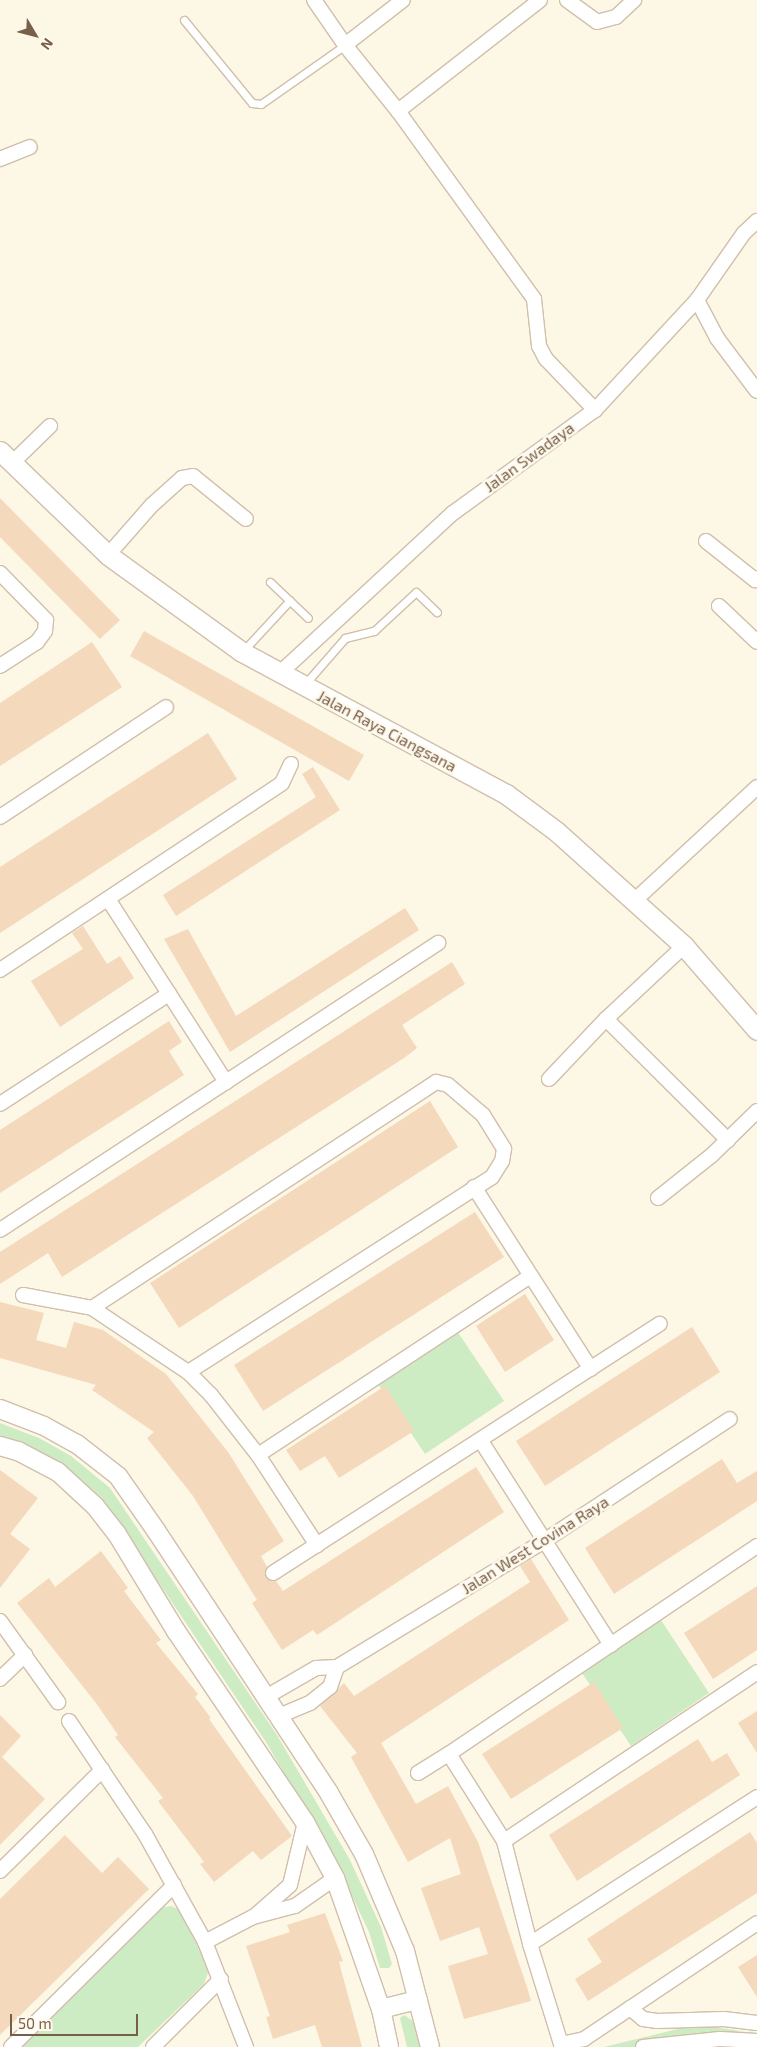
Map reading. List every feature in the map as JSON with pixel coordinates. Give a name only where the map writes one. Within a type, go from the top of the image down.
[{"type":"main road","name":"Jalan Raya Ciangsana","points":[[6,457],[108,554],[242,652],[506,794],[556,831],[684,946],[757,1030]]},
{"type":"street","points":[[314,0],[345,45],[398,110],[534,299],[540,346],[546,359],[595,410]]},
{"type":"street","points":[[345,45],[403,0]]},
{"type":"street","points":[[398,110],[540,0]]},
{"type":"street","points":[[567,0],[597,22],[616,17],[634,0]]},
{"type":"street","points":[[0,159],[30,147]]},
{"type":"street","name":"Jalan Swadaya","points":[[280,673],[453,513],[595,410],[697,300],[744,234],[757,222]]},
{"type":"street","points":[[697,300],[717,338],[757,391]]},
{"type":"street","points":[[6,457],[50,426]]},
{"type":"street","points":[[108,554],[152,505],[182,478],[193,476],[246,519]]},
{"type":"street","points":[[706,541],[755,580],[757,578]]},
{"type":"street","points":[[0,573],[46,620],[45,631],[37,642],[0,666]]},
{"type":"street","points":[[719,606],[757,642]]},
{"type":"street","points":[[0,817],[166,707]]},
{"type":"street","points":[[0,970],[282,783],[291,764]]},
{"type":"street","points":[[633,902],[757,787]]},
{"type":"street","points":[[108,899],[226,1082]]},
{"type":"street","points":[[0,1230],[438,943]]},
{"type":"street","points":[[549,1079],[606,1019],[684,946]]},
{"type":"street","points":[[0,1104],[169,994]]},
{"type":"street","points":[[606,1019],[728,1140]]},
{"type":"street","points":[[92,1308],[436,1082],[448,1085],[483,1115],[504,1150],[502,1161],[492,1177],[188,1372]]},
{"type":"street","points":[[658,1198],[728,1140],[757,1111]]},
{"type":"street","points":[[474,1187],[591,1369]]},
{"type":"street","points":[[258,1455],[531,1276]]},
{"type":"street","points":[[23,1295],[92,1308],[121,1324],[188,1372],[211,1395],[258,1455],[317,1545]]},
{"type":"street","points":[[273,1573],[481,1441],[660,1324]]},
{"type":"street","points":[[0,1409],[44,1426],[77,1444],[118,1476],[279,1716],[364,1854],[404,1951],[430,2047]]},
{"type":"street","name":"Jalan West Covina Raya","points":[[266,1698],[316,1668],[337,1667],[544,1541],[730,1418]]},
{"type":"street","points":[[481,1441],[611,1645]]},
{"type":"street","points":[[0,1446],[18,1451],[58,1472],[95,1506],[117,1534],[176,1631],[305,1822],[335,1878],[381,2009],[389,2047]]},
{"type":"street","points":[[418,1773],[757,1546]]},
{"type":"street","points":[[0,1621],[58,1702]]},
{"type":"street","points":[[0,1679],[25,1655]]},
{"type":"street","points":[[279,1716],[310,1702],[330,1687],[337,1667]]},
{"type":"street","points":[[504,1840],[757,1672]]},
{"type":"street","points":[[69,1721],[145,1834],[205,1942],[246,2047]]},
{"type":"street","points":[[449,1754],[504,1840],[530,1944],[561,2044],[584,2039],[757,1923]]},
{"type":"street","points":[[0,1871],[102,1770]]},
{"type":"street","points":[[530,1944],[757,1797]]},
{"type":"street","points":[[253,1917],[290,1885],[305,1822]]},
{"type":"street","points":[[205,1942],[253,1917],[295,1906],[335,1878]]},
{"type":"street","points":[[10,2047],[174,1885]]},
{"type":"street","points":[[153,2047],[221,1979]]},
{"type":"street","points":[[381,2009],[418,2000]]},
{"type":"street","points":[[630,2008],[643,2019],[657,2021],[724,2019],[757,2022]]},
{"type":"street","points":[[643,2047],[720,2039],[757,2041]]},
{"type":"lane","points":[[184,20],[252,103],[261,104],[345,45]]},
{"type":"lane","points":[[270,582],[308,618]]},
{"type":"lane","points":[[303,686],[345,638],[374,631],[416,592],[437,612]]},
{"type":"lane","points":[[242,652],[290,600]]},
{"type":"green space","points":[[455,1328],[504,1401],[425,1454],[376,1381]]},
{"type":"green space","points":[[0,1423],[39,1438],[71,1456],[110,1488],[277,1735],[350,1860],[381,1927],[392,1964],[389,1968],[380,1968],[369,1932],[338,1866],[266,1742],[101,1497],[64,1467],[34,1449],[0,1437]]},
{"type":"green space","points":[[661,1620],[709,1693],[631,1746],[582,1673]]},
{"type":"green space","points":[[171,1906],[180,1910],[209,1970],[204,1984],[138,2047],[22,2047],[160,1908]]},
{"type":"green space","points":[[404,2015],[413,2021],[420,2047],[407,2047],[400,2018]]},
{"type":"green space","points":[[698,2024],[757,2034],[757,2047],[604,2047]]},
{"type":"building","points":[[0,498],[120,620],[100,639],[0,537]]},
{"type":"building","points":[[144,631],[364,755],[349,781],[130,656]]},
{"type":"building","points":[[92,642],[122,687],[0,766],[0,703]]},
{"type":"building","points":[[208,733],[237,779],[0,933],[0,867]]},
{"type":"building","points":[[313,767],[340,810],[176,916],[163,895],[316,797],[302,774]]},
{"type":"building","points":[[405,908],[419,930],[230,1052],[164,939],[188,929],[236,1016]]},
{"type":"building","points":[[83,926],[107,964],[120,956],[134,978],[60,1027],[31,981],[83,949],[72,933]]},
{"type":"building","points":[[452,962],[465,984],[402,1025],[417,1048],[404,1058],[62,1277],[48,1253],[0,1284],[0,1252]]},
{"type":"building","points":[[169,1021],[182,1042],[169,1051],[184,1075],[0,1193],[0,1130]]},
{"type":"building","points":[[430,1101],[458,1147],[179,1328],[150,1283]]},
{"type":"building","points":[[475,1212],[504,1257],[263,1411],[234,1365]]},
{"type":"building","points":[[525,1294],[554,1340],[505,1372],[476,1326]]},
{"type":"building","points":[[0,1302],[44,1313],[36,1340],[66,1348],[74,1322],[103,1330],[166,1374],[228,1452],[284,1541],[261,1556],[267,1567],[266,1578],[276,1581],[283,1591],[476,1467],[504,1512],[317,1635],[313,1630],[282,1650],[252,1603],[257,1600],[193,1496],[147,1438],[154,1432],[92,1390],[96,1385],[0,1358]]},
{"type":"building","points":[[692,1327],[720,1372],[545,1486],[516,1441]]},
{"type":"building","points":[[385,1386],[414,1431],[339,1478],[325,1456],[300,1471],[286,1450]]},
{"type":"building","points":[[722,1459],[737,1483],[757,1471],[757,1501],[614,1594],[585,1548]]},
{"type":"building","points":[[0,1470],[38,1498],[10,1534],[30,1549],[0,1588]]},
{"type":"building","points":[[101,1551],[128,1588],[124,1591],[161,1640],[156,1643],[198,1694],[195,1697],[211,1718],[209,1719],[292,1836],[261,1860],[253,1851],[214,1882],[200,1864],[204,1862],[158,1801],[163,1798],[115,1737],[118,1735],[96,1703],[17,1603],[49,1578],[55,1587]]},
{"type":"building","points":[[531,1559],[569,1620],[381,1743],[416,1804],[448,1786],[478,1842],[527,1987],[531,2001],[464,2019],[448,1966],[488,1954],[479,1927],[440,1941],[421,1888],[461,1874],[450,1838],[408,1862],[351,1757],[357,1753],[320,1706],[344,1683],[354,1696],[530,1582],[520,1566]]},
{"type":"building","points":[[757,1586],[757,1650],[713,1679],[684,1633]]},
{"type":"building","points":[[594,1682],[623,1728],[511,1799],[482,1754]]},
{"type":"building","points":[[757,1711],[757,1753],[738,1723]]},
{"type":"building","points":[[0,1715],[21,1736],[2,1757],[45,1799],[0,1845]]},
{"type":"building","points":[[698,1739],[712,1762],[727,1753],[740,1775],[577,1881],[549,1835]]},
{"type":"building","points":[[750,1832],[757,1843],[757,1893],[588,2001],[575,1979],[602,1962],[587,1939]]},
{"type":"building","points":[[65,1835],[102,1873],[118,1857],[149,1889],[0,2035],[0,1899]]},
{"type":"building","points":[[325,1913],[343,1961],[339,1962],[362,2047],[322,2047],[315,2025],[273,2039],[266,2017],[270,2016],[246,1946],[290,1932],[287,1925]]},
{"type":"building","points":[[757,1955],[757,1997],[738,1967]]}]
